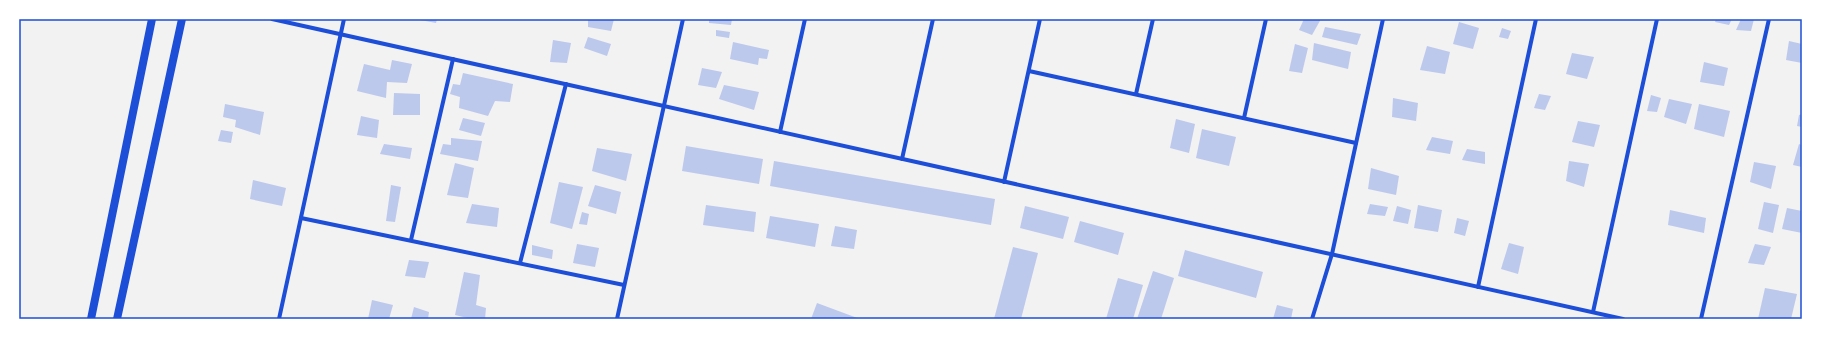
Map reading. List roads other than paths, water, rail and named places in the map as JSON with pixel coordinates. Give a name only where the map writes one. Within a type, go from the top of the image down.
[{"type":"main road","points":[[91,319],[152,19]]},
{"type":"main road","points":[[117,319],[182,19]]},
{"type":"street","points":[[272,19],[1623,319]]},
{"type":"street","points":[[279,319],[344,19]]},
{"type":"street","points":[[617,319],[683,19]]},
{"type":"street","points":[[780,132],[805,19]]},
{"type":"street","points":[[902,159],[933,19]]},
{"type":"street","points":[[1004,182],[1040,19]]},
{"type":"street","points":[[1136,94],[1153,19]]},
{"type":"street","points":[[1244,118],[1266,19]]},
{"type":"street","points":[[1312,319],[1332,254],[1383,19]]},
{"type":"street","points":[[1478,287],[1536,19]]},
{"type":"street","points":[[1593,312],[1657,19]]},
{"type":"street","points":[[1701,319],[1769,19]]},
{"type":"street","points":[[410,240],[453,59]]},
{"type":"street","points":[[1028,71],[1356,143]]},
{"type":"street","points":[[520,263],[566,84]]},
{"type":"street","points":[[301,218],[624,285]]}]
